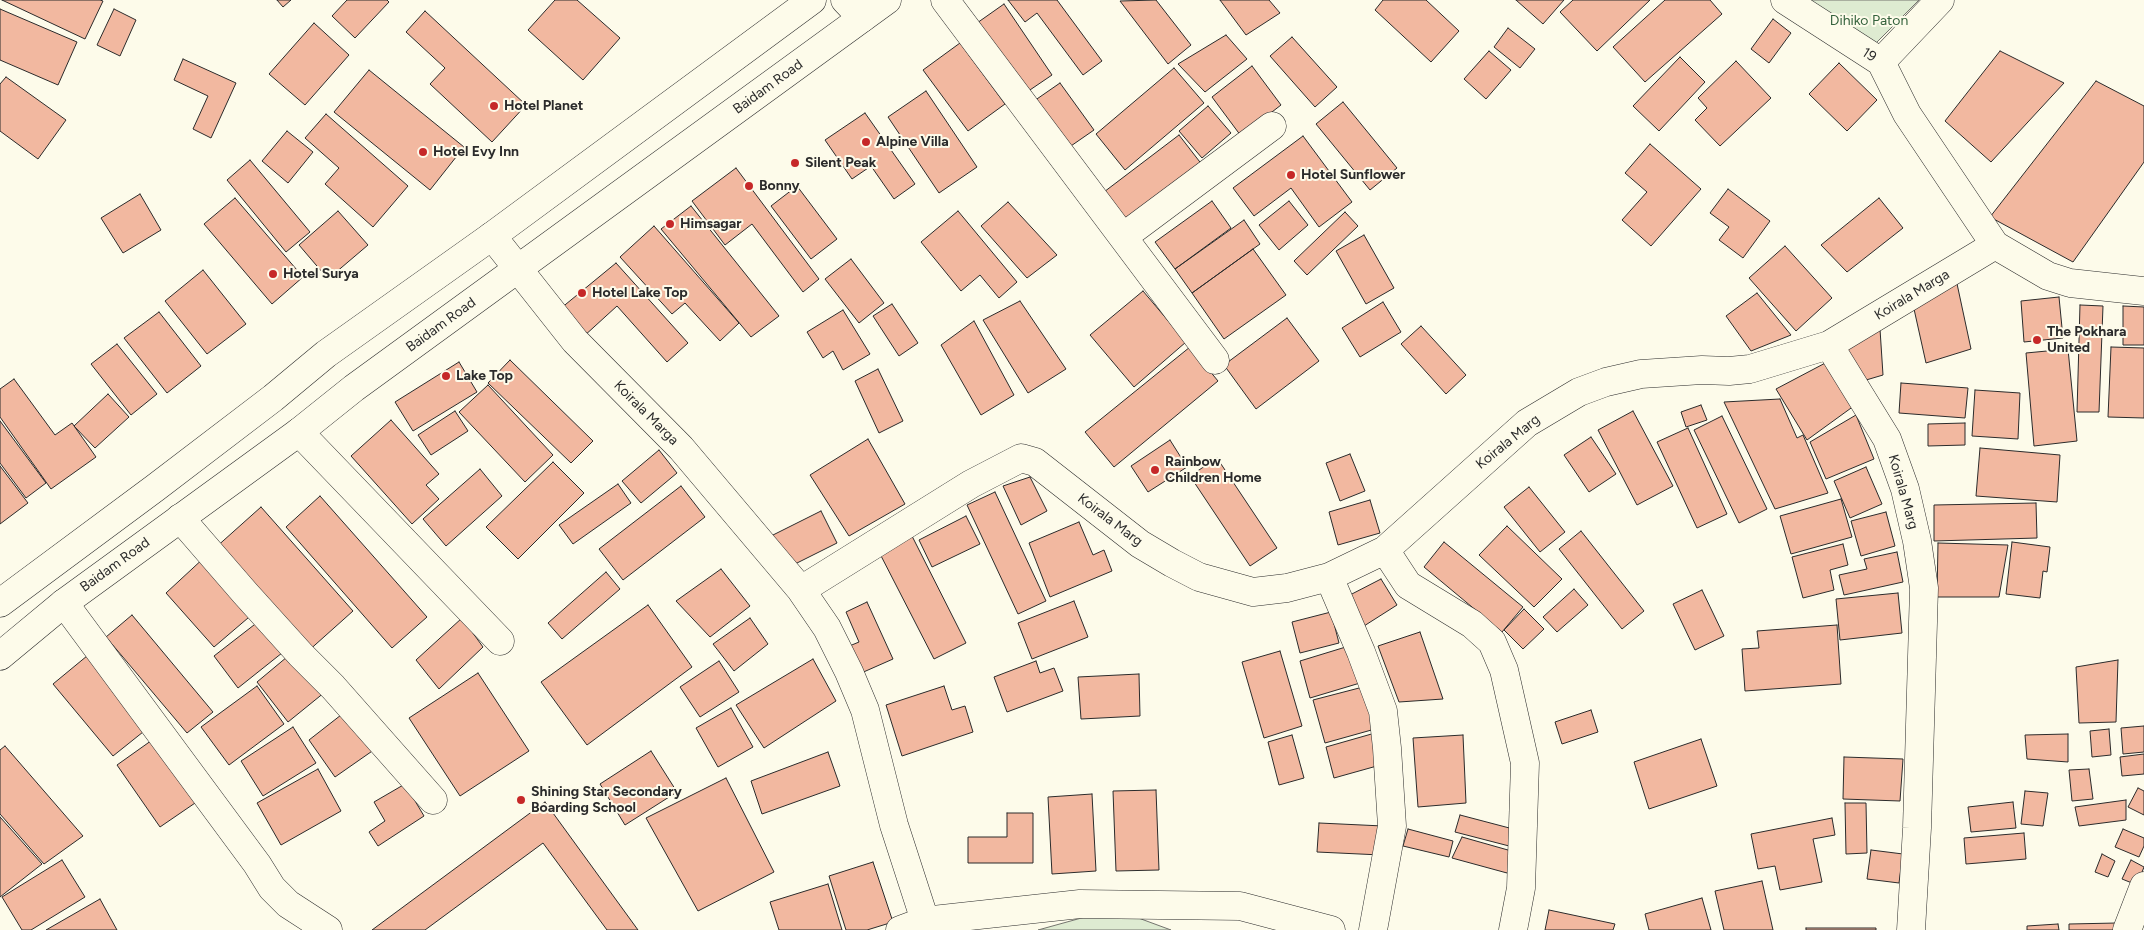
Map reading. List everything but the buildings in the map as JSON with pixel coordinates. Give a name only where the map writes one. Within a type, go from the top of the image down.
[{"type":"street","points":[[0,603],[273,398],[326,354],[492,236],[812,0]]},
{"type":"street","name":"Baidam Road","points":[[0,656],[64,603],[299,432],[354,388],[518,270],[854,9],[886,0]]},
{"type":"street","points":[[945,0],[1215,360]]},
{"type":"street","name":"19","points":[[1785,0],[1881,62],[1940,0]]},
{"type":"street","points":[[1881,62],[1907,114],[1996,245],[2048,276],[2070,283],[2144,292]]},
{"type":"street","points":[[1123,237],[1272,126]]},
{"type":"street","name":"Koirala Marga","points":[[492,236],[575,341],[681,448],[801,590],[827,628],[849,672],[864,710],[894,824],[917,927]]},
{"type":"street","name":"Koirala Marga","points":[[1830,345],[1996,245]]},
{"type":"street","name":"Koirala Marg","points":[[801,590],[971,484],[1021,458],[1035,462],[1140,544],[1172,564],[1199,577],[1252,592],[1287,588],[1329,577],[1385,550],[1527,424],[1579,392],[1606,382],[1641,374],[1682,370],[1729,372],[1750,369],[1830,345],[1888,439],[1904,489],[1918,550],[1924,588],[1917,828],[1911,930]]},
{"type":"street","points":[[299,432],[500,640]]},
{"type":"street","points":[[180,518],[251,600],[333,687],[433,800]]},
{"type":"street","points":[[1385,550],[1408,585],[1472,624],[1492,642],[1504,670],[1525,763],[1521,888],[1513,930]]},
{"type":"street","points":[[1329,577],[1361,652],[1382,711],[1385,730],[1392,826],[1373,930]]},
{"type":"street","points":[[64,603],[257,864],[272,888],[288,904],[328,930]]},
{"type":"street","points":[[2127,930],[2144,886]]},
{"type":"street","points":[[917,927],[1080,904],[1240,906],[1331,930]]},
{"type":"green space","name":"Dihiko Paton","points":[[1807,0],[1919,0],[1871,48]]},
{"type":"green space","points":[[1114,909],[1171,930],[1038,930]]},
{"type":"place","name":"Hotel Planet","points":[[494,106]]},
{"type":"place","name":"Alpine Villa","points":[[866,142]]},
{"type":"place","name":"Hotel Evy Inn","points":[[423,152]]},
{"type":"place","name":"Silent Peak","points":[[795,163]]},
{"type":"place","name":"Hotel Sunflower","points":[[1291,175]]},
{"type":"place","name":"Bonny","points":[[749,186]]},
{"type":"place","name":"Himsagar","points":[[670,224]]},
{"type":"place","name":"Hotel Surya","points":[[273,274]]},
{"type":"place","name":"Hotel Lake Top","points":[[582,293]]},
{"type":"place","name":"The Pokhara United","points":[[2037,340]]},
{"type":"place","name":"Lake Top","points":[[446,376]]},
{"type":"place","name":"Rainbow Children Home","points":[[1155,470]]},
{"type":"place","name":"Shining Star Secondary Boarding School","points":[[521,800]]}]
